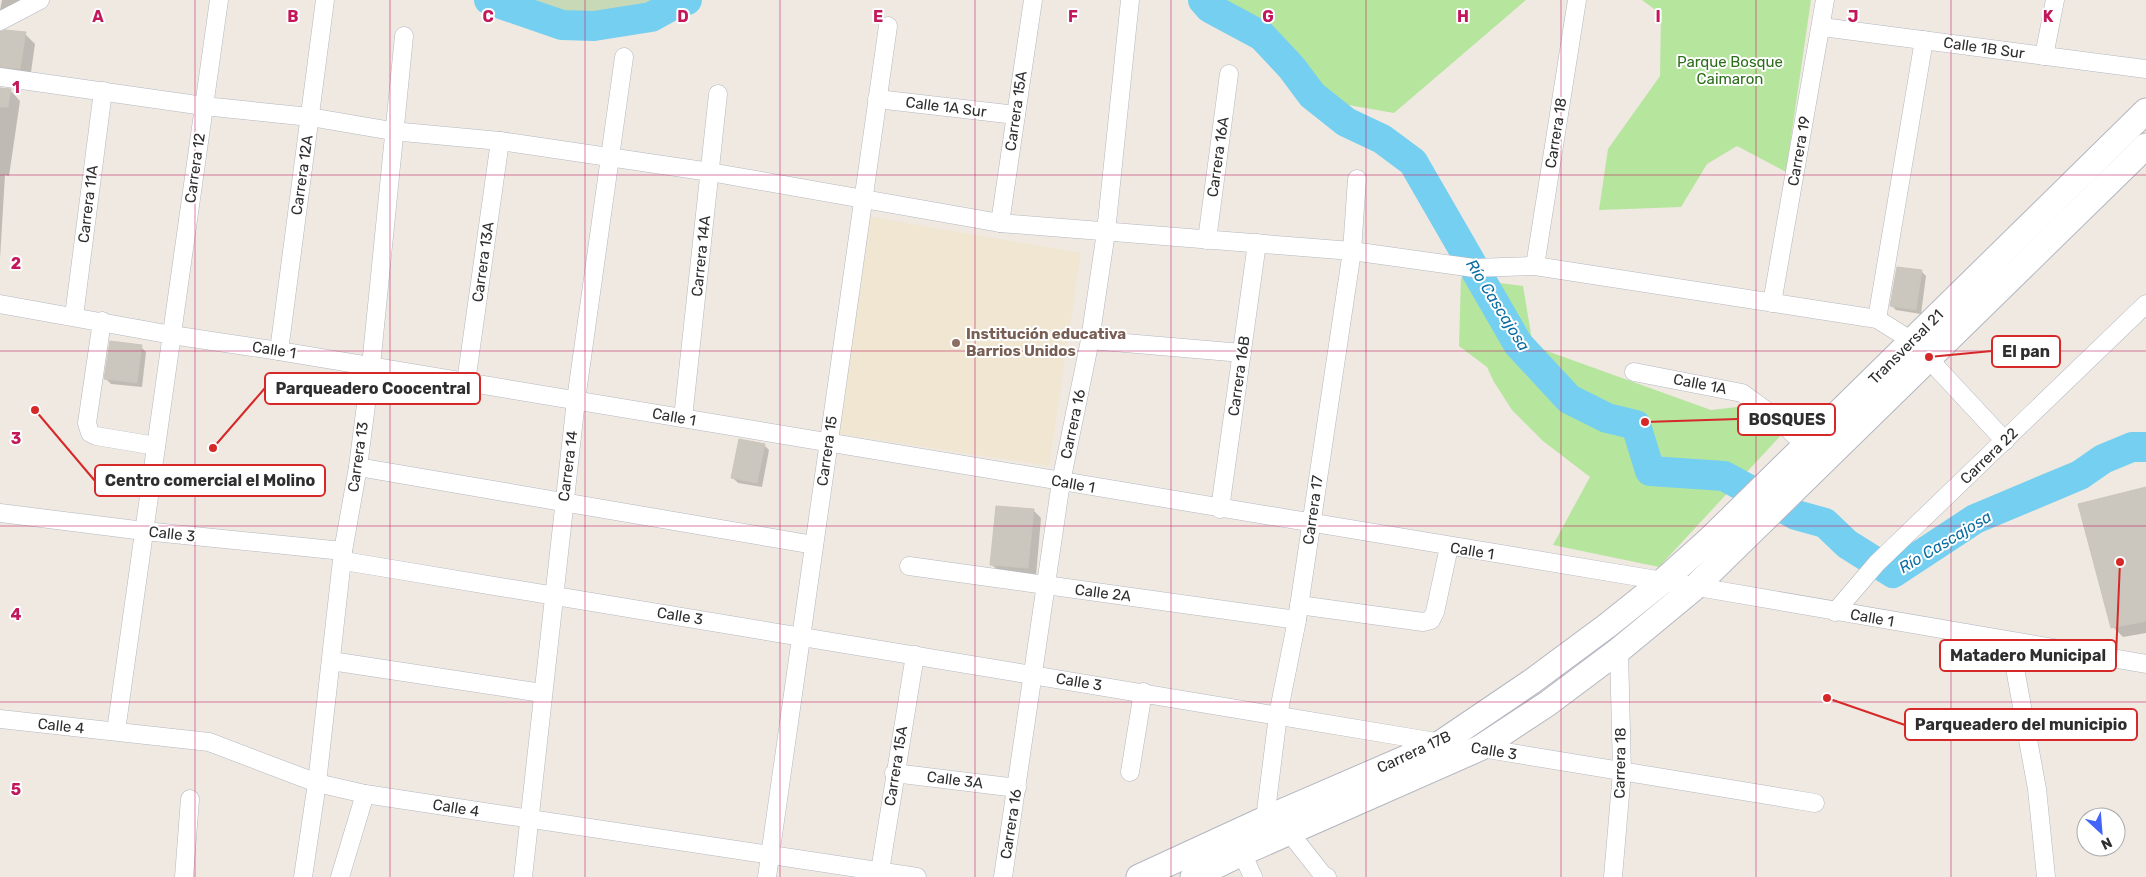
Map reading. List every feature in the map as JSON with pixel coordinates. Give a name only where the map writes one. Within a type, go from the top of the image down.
[{"type":"street","points":[[0,21],[40,0]]},
{"type":"street","name":"Carrera 12","points":[[116,732],[219,0]]},
{"type":"street","name":"Carrera 12A","points":[[279,350],[325,0]]},
{"type":"street","name":"Carrera 15A","points":[[1000,223],[1033,0]]},
{"type":"street","name":"Carrera 16","points":[[1003,877],[1061,482],[1090,340],[1106,232],[1130,0]]},
{"type":"street","name":"Carrera 18","points":[[1535,266],[1577,0]]},
{"type":"street","name":"Carrera 19","points":[[1772,302],[1822,27],[1825,0]]},
{"type":"street","points":[[2044,56],[2055,0]]},
{"type":"street","name":"Carrera 15","points":[[767,877],[888,26]]},
{"type":"street","name":"Calle 1B Sur","points":[[1822,27],[2146,69]]},
{"type":"street","name":"Carrera 13","points":[[303,877],[317,783],[344,556],[371,366],[392,131],[404,36]]},
{"type":"street","points":[[1877,319],[1924,40]]},
{"type":"street","name":"Carrera 14","points":[[523,877],[576,400],[624,57]]},
{"type":"street","name":"Carrera 16A","points":[[1207,240],[1229,74]]},
{"type":"street","points":[[0,77],[204,106],[310,117],[392,131],[500,141],[710,172],[1000,223],[1352,251],[1466,267],[1535,266],[1877,319],[1912,341],[2005,441]]},
{"type":"street","name":"Carrera 11A","points":[[74,316],[103,91]]},
{"type":"street","name":"Carrera 14A","points":[[684,418],[718,94]]},
{"type":"street","name":"Calle 1A Sur","points":[[877,99],[1016,115]]},
{"type":"street","name":"Transversal 21","points":[[1663,581],[1720,545],[1912,341],[2146,110]]},
{"type":"street","name":"Carrera 13A","points":[[466,382],[500,141]]},
{"type":"street","name":"Transversal 21","points":[[1807,454],[1930,359],[2146,146]]},
{"type":"street","name":"Carrera 17","points":[[1276,830],[1278,715],[1298,613],[1352,251],[1357,179]]},
{"type":"street","name":"Carrera 16B","points":[[1220,509],[1257,243]]},
{"type":"street","name":"Calle 1","points":[[0,304],[172,335],[279,350],[1220,509],[1663,581],[1694,588],[2146,664]]},
{"type":"street","name":"Carrera 22","points":[[1835,612],[1877,562],[2146,304]]},
{"type":"street","points":[[102,321],[87,423],[90,433],[96,436],[156,446]]},
{"type":"street","points":[[1090,340],[1242,353]]},
{"type":"street","name":"Calle 1A","points":[[1634,372],[1742,392],[1779,420],[1807,454]]},
{"type":"street","points":[[358,467],[814,544]]},
{"type":"street","name":"Calle 3","points":[[0,513],[344,556],[553,595],[1440,743],[1815,803]]},
{"type":"street","name":"Carrera 17B","points":[[1139,877],[1276,830],[1480,748],[1546,704],[1619,650],[1694,588],[1720,545]]},
{"type":"street","name":"Calle 2A","points":[[909,566],[1045,586],[1174,602],[1423,622],[1431,620],[1435,612],[1449,547]]},
{"type":"street","name":"Carrera 17B","points":[[1193,877],[1242,853],[1276,830],[1440,743],[1539,677],[1663,581]]},
{"type":"street","points":[[2010,641],[2037,789],[2046,877]]},
{"type":"street","name":"Carrera 18","points":[[1613,877],[1622,772],[1619,650]]},
{"type":"street","name":"Carrera 15A","points":[[879,875],[894,773],[915,655]]},
{"type":"street","points":[[331,661],[542,693]]},
{"type":"street","points":[[1130,772],[1142,692]]},
{"type":"street","name":"Calle 4","points":[[0,719],[209,742],[317,783],[365,794],[770,854],[879,875],[917,877]]},
{"type":"street","name":"Calle 3A","points":[[894,773],[1017,788]]},
{"type":"street","points":[[340,877],[365,794]]},
{"type":"street","points":[[184,877],[190,799]]},
{"type":"street","points":[[1276,830],[1327,877]]},
{"type":"street","points":[[1242,853],[1253,877]]},
{"type":"shaded area","name":"Institución educativa Barrios Unidos","points":[[860,215],[1081,253],[1049,466],[833,433]]},
{"type":"green space","points":[[489,0],[687,0],[680,1],[651,17],[594,26],[562,25]]},
{"type":"green space","points":[[1212,0],[1526,0],[1394,113],[1320,100],[1274,27],[1219,7]]},
{"type":"green space","name":"Parque Bosque Caimaron","points":[[1642,0],[1811,0],[1786,172],[1737,146],[1707,164],[1681,207],[1599,210],[1608,149],[1660,76],[1661,14]]},
{"type":"green space","points":[[1461,278],[1523,286],[1533,346],[1711,410],[1746,406],[1782,434],[1659,567],[1553,545],[1590,477],[1543,441],[1512,410],[1487,367],[1459,346]]},
{"type":"building","points":[[5,30],[26,32],[20,69],[0,67],[0,32]]},
{"type":"building","points":[[0,88],[11,89],[8,107],[0,107]]},
{"type":"building","points":[[1897,267],[1922,270],[1916,310],[1890,306]]},
{"type":"building","points":[[110,341],[142,345],[137,383],[104,379]]},
{"type":"building","points":[[739,439],[765,444],[757,483],[731,478]]},
{"type":"building","points":[[2146,487],[2146,621],[2111,628],[2078,504]]},
{"type":"building","points":[[996,506],[1034,509],[1028,568],[990,565]]},
{"type":"waterway","name":"Río Cascajosa","points":[[489,0],[562,25],[594,26],[651,17],[680,1],[687,0]]},
{"type":"waterway","name":"Río Cascajosa","points":[[1203,0],[1210,8],[1262,36],[1292,68],[1312,95],[1346,122],[1382,139],[1413,162],[1518,344],[1569,399],[1607,418],[1636,425],[1650,471],[1724,476],[1796,515],[1825,523],[1847,544],[1893,573],[1975,519],[2080,475],[2103,459],[2132,447],[2146,447]]},
{"type":"place","name":"Institución educativa Barrios Unidos","points":[[956,343]]},
{"type":"place","name":"El pan","points":[[1929,357]]},
{"type":"place","name":"Centro comercial el Molino","points":[[35,410]]},
{"type":"place","name":"BOSQUES","points":[[1645,422]]},
{"type":"place","name":"Parqueadero Coocentral","points":[[213,448]]},
{"type":"place","name":"Matadero Municipal","points":[[2120,562]]},
{"type":"place","name":"Parqueadero del municipio","points":[[1827,698]]}]
